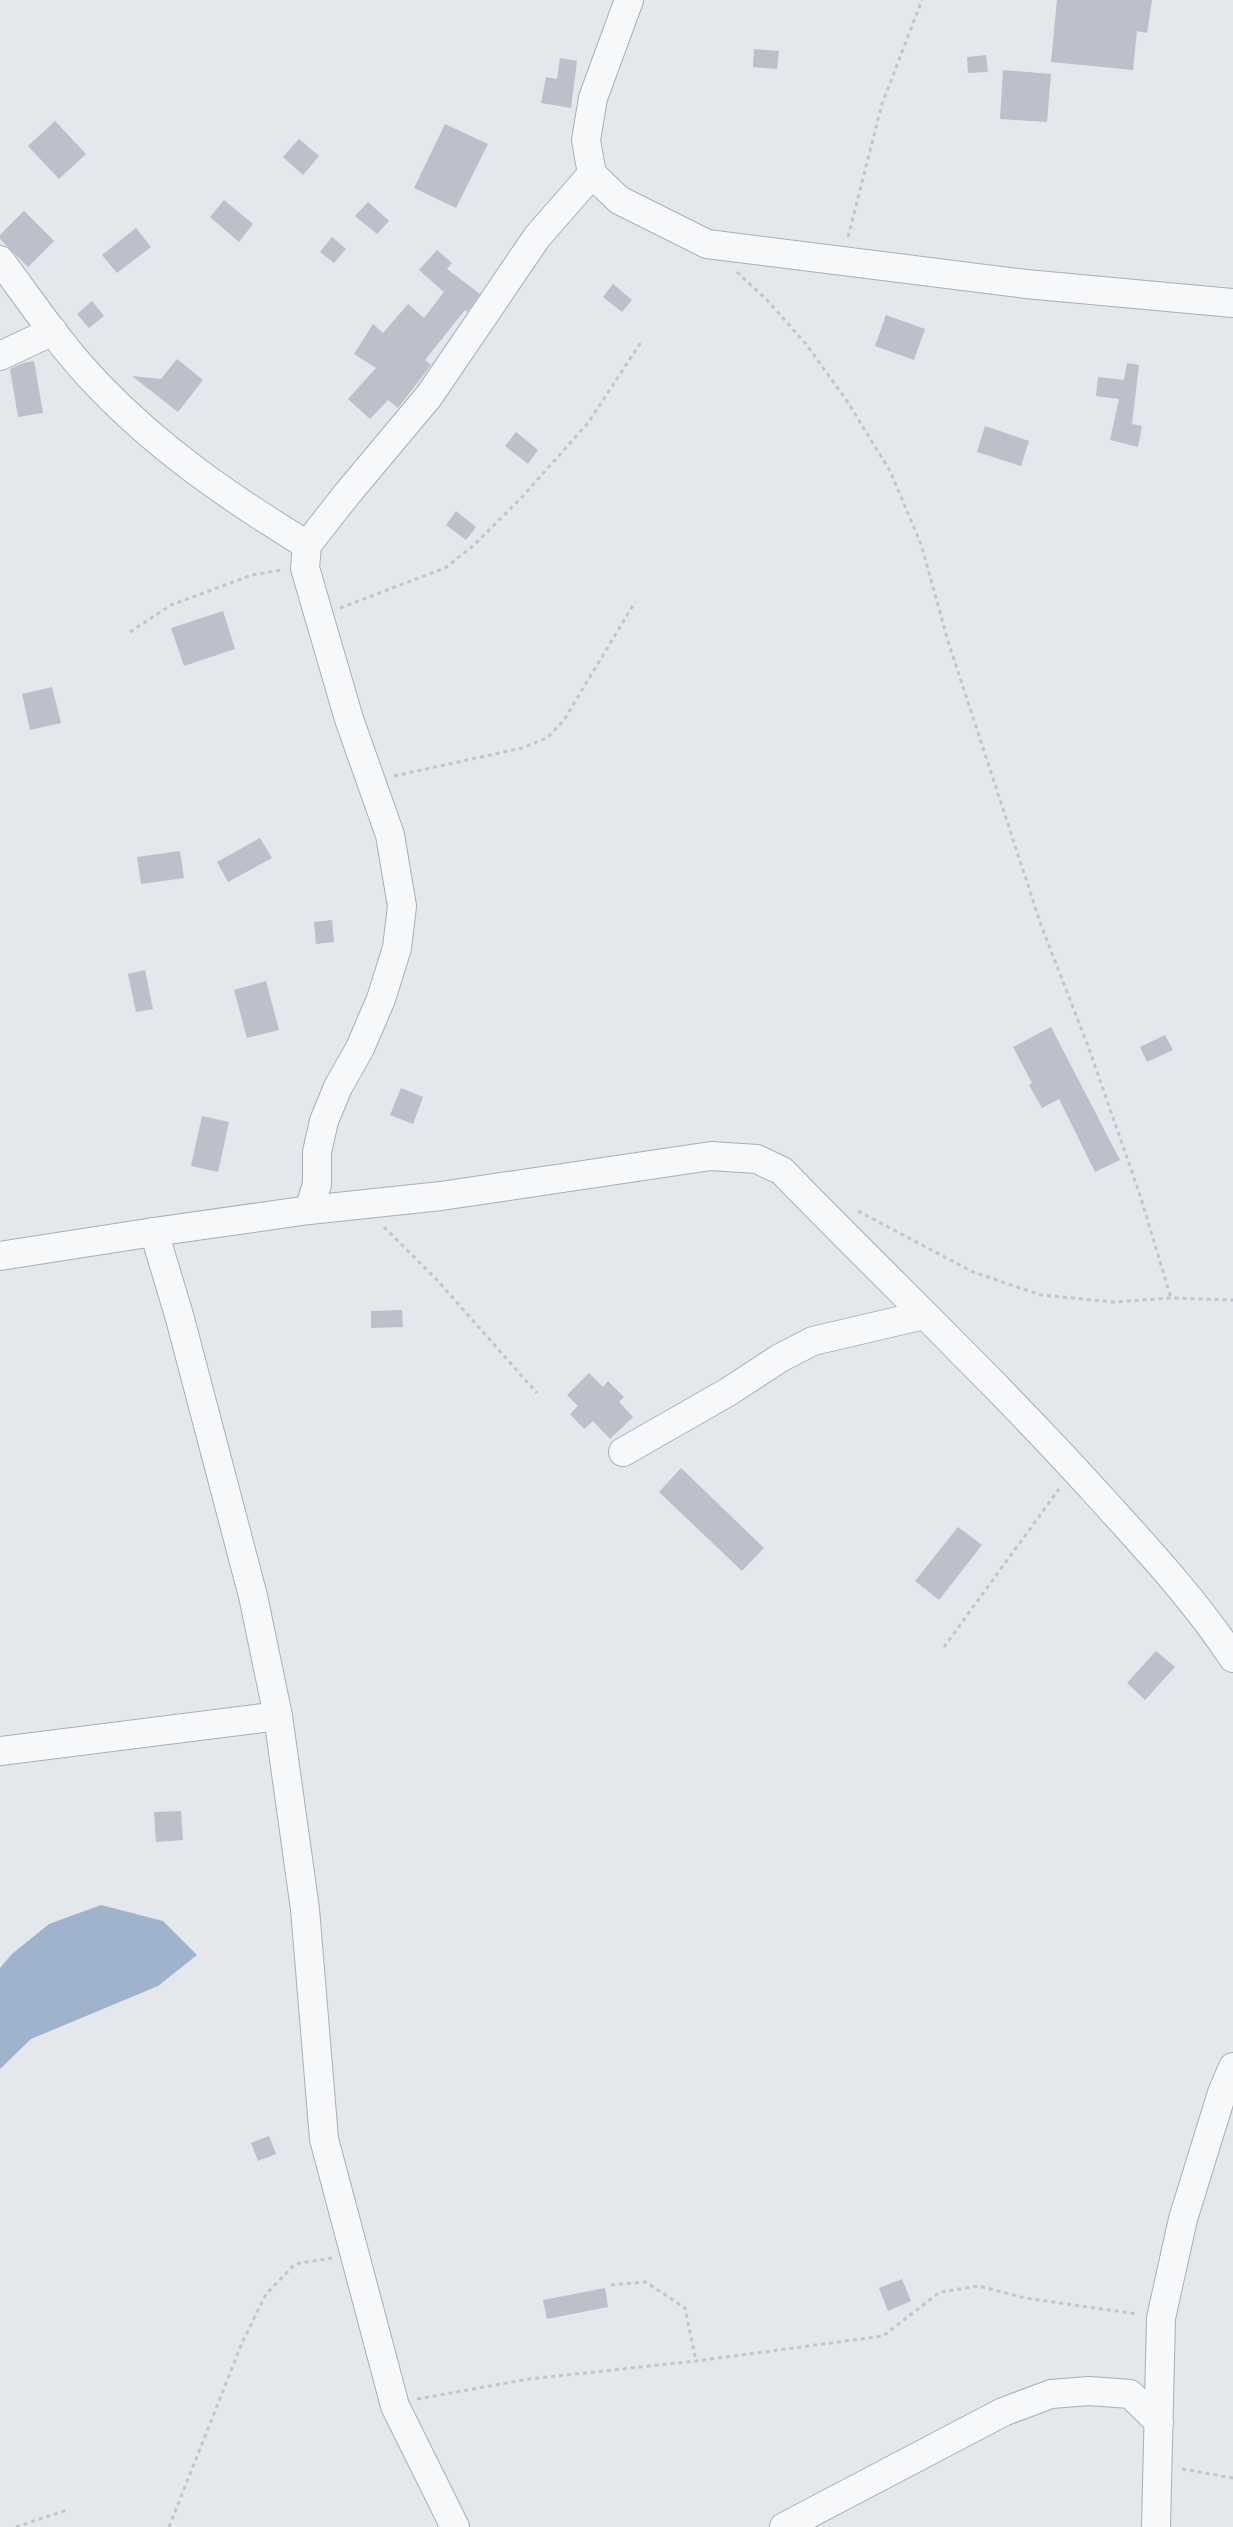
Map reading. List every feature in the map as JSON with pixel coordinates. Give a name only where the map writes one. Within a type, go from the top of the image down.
[{"type":"street","points":[[629,0],[593,98],[586,140],[592,174],[620,200],[707,244],[1026,284],[1233,303]]},
{"type":"street","points":[[306,557],[347,494],[429,396],[537,237],[592,174]]},
{"type":"street","points":[[0,260],[53,331],[99,386],[173,454],[306,557],[319,617],[349,719],[390,835],[402,906],[397,948],[382,999],[360,1048],[338,1087],[324,1121],[317,1152],[318,1184],[310,1210]]},
{"type":"street","points":[[0,356],[53,331]]},
{"type":"street","points":[[0,1256],[310,1210],[441,1196],[711,1156],[757,1159],[782,1171],[1074,1468],[1206,1618],[1233,1658]]},
{"type":"street","points":[[154,1232],[179,1315],[253,1596],[278,1716],[305,1910],[324,2139],[395,2406],[455,2527]]},
{"type":"street","points":[[623,1452],[728,1392],[780,1358],[813,1341],[924,1315]]},
{"type":"street","points":[[0,1751],[278,1716]]},
{"type":"street","points":[[1156,2527],[1161,2318],[1183,2219],[1222,2093],[1233,2067]]},
{"type":"street","points":[[784,2527],[1003,2412],[1051,2394],[1089,2392],[1130,2394],[1159,2422]]},
{"type":"path","points":[[842,262],[882,104],[922,0]]},
{"type":"path","points":[[734,270],[768,301],[806,344],[847,401],[890,471],[921,544],[954,658],[1041,924],[1092,1056],[1140,1196],[1172,1298]]},
{"type":"path","points":[[319,617],[445,568],[474,545],[522,497],[588,423],[641,342]]},
{"type":"path","points":[[130,632],[171,605],[212,588],[306,557]]},
{"type":"path","points":[[371,781],[457,764],[522,748],[547,738],[564,720],[635,602]]},
{"type":"path","points":[[363,1204],[437,1280],[538,1393]]},
{"type":"path","points":[[852,1208],[973,1272],[1041,1295],[1114,1302],[1172,1298],[1233,1300]]},
{"type":"path","points":[[944,1647],[1074,1468]]},
{"type":"path","points":[[169,2527],[242,2343],[266,2294],[295,2264],[354,2255]]},
{"type":"path","points":[[611,2285],[646,2282],[685,2308],[696,2362]]},
{"type":"path","points":[[416,2399],[529,2379],[696,2362],[883,2336],[940,2292],[979,2286],[1025,2298],[1161,2318]]},
{"type":"path","points":[[1158,2466],[1233,2478]]},
{"type":"path","points":[[16,2527],[67,2510]]},
{"type":"water","points":[[101,1905],[163,1921],[197,1955],[158,1986],[31,2039],[0,2069],[0,1968],[12,1954],[49,1924]]},
{"type":"building","points":[[1057,0],[1152,0],[1147,33],[1137,31],[1133,70],[1051,62]]},
{"type":"building","points":[[754,49],[779,51],[777,69],[753,67]]},
{"type":"building","points":[[986,55],[988,72],[968,73],[967,57]]},
{"type":"building","points":[[560,58],[577,61],[571,108],[541,103],[546,77],[557,79]]},
{"type":"building","points":[[1003,70],[1051,74],[1047,122],[1000,119]]},
{"type":"building","points":[[55,121],[86,154],[59,179],[28,146]]},
{"type":"building","points":[[445,124],[488,144],[456,208],[414,188]]},
{"type":"building","points":[[299,139],[319,156],[303,175],[283,157]]},
{"type":"building","points":[[224,200],[253,224],[239,242],[210,217]]},
{"type":"building","points":[[368,202],[389,221],[377,234],[355,216]]},
{"type":"building","points":[[24,211],[54,241],[28,267],[0,239],[0,235]]},
{"type":"building","points":[[136,228],[151,247],[117,273],[102,255]]},
{"type":"building","points":[[332,237],[346,249],[334,263],[320,252]]},
{"type":"building","points":[[437,250],[452,263],[447,269],[480,294],[467,312],[465,310],[425,360],[431,365],[398,408],[388,400],[370,419],[348,399],[376,368],[354,354],[373,324],[383,333],[408,304],[424,318],[444,292],[419,270]]},
{"type":"building","points":[[613,284],[632,300],[622,312],[603,297]]},
{"type":"building","points":[[92,301],[104,316],[89,328],[77,314]]},
{"type":"building","points":[[886,315],[925,329],[914,360],[875,346]]},
{"type":"building","points":[[177,359],[203,380],[178,412],[132,376],[161,379]]},
{"type":"building","points":[[34,361],[43,413],[18,417],[10,369],[23,363]]},
{"type":"building","points":[[1127,363],[1139,365],[1132,424],[1142,426],[1138,447],[1110,440],[1119,399],[1096,396],[1098,377],[1124,380]]},
{"type":"building","points":[[985,426],[1029,441],[1021,466],[977,452]]},
{"type":"building","points":[[516,432],[538,450],[528,464],[505,446]]},
{"type":"building","points":[[456,511],[476,527],[466,540],[446,525]]},
{"type":"building","points":[[223,611],[235,649],[184,666],[171,628]]},
{"type":"building","points":[[52,687],[61,723],[30,730],[22,694]]},
{"type":"building","points":[[260,838],[272,858],[228,882],[217,862]]},
{"type":"building","points":[[180,851],[184,878],[141,884],[137,857]]},
{"type":"building","points":[[332,920],[334,942],[316,944],[314,922]]},
{"type":"building","points":[[145,970],[153,1009],[136,1012],[128,974]]},
{"type":"building","points":[[266,981],[279,1030],[247,1038],[234,990]]},
{"type":"building","points":[[1051,1027],[1120,1160],[1095,1172],[1059,1099],[1042,1108],[1029,1085],[1032,1083],[1013,1047]]},
{"type":"building","points":[[1165,1035],[1173,1050],[1147,1062],[1140,1047]]},
{"type":"building","points":[[401,1088],[423,1097],[413,1124],[390,1115]]},
{"type":"building","points":[[202,1116],[229,1122],[218,1172],[191,1166]]},
{"type":"building","points":[[402,1310],[403,1327],[371,1328],[371,1311]]},
{"type":"building","points":[[589,1373],[603,1387],[608,1381],[624,1397],[619,1402],[633,1417],[610,1439],[593,1421],[584,1429],[570,1414],[578,1406],[567,1395]]},
{"type":"building","points":[[681,1468],[764,1548],[742,1571],[659,1492]]},
{"type":"building","points":[[958,1527],[982,1545],[939,1600],[915,1581]]},
{"type":"building","points":[[1156,1651],[1175,1667],[1145,1700],[1127,1683]]},
{"type":"building","points":[[181,1811],[183,1840],[156,1842],[154,1812]]},
{"type":"building","points":[[269,2136],[276,2154],[258,2161],[251,2143]]},
{"type":"building","points":[[902,2279],[911,2301],[888,2311],[879,2288]]},
{"type":"building","points":[[605,2288],[608,2307],[547,2319],[543,2300]]}]
